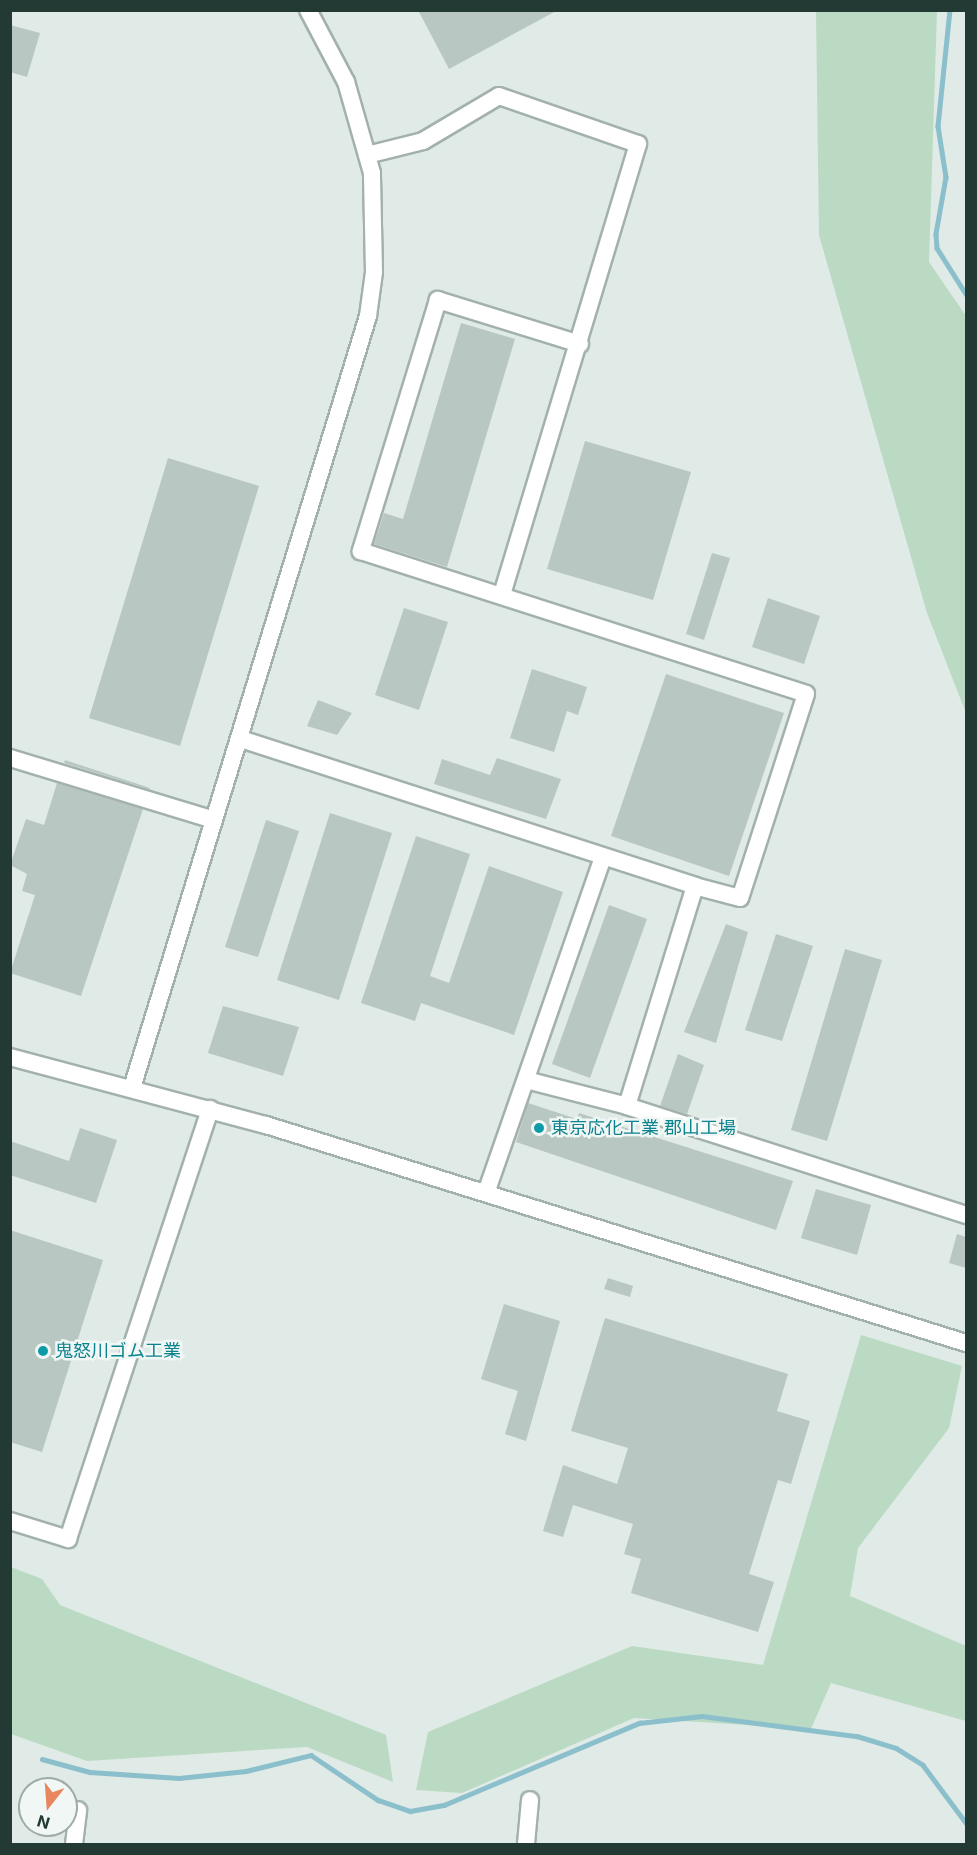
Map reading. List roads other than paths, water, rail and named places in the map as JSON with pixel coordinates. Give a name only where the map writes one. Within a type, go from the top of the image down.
[{"type":"street","points":[[132,1088],[214,820],[241,740],[368,316],[374,244],[367,155],[346,82],[308,10]]},
{"type":"street","points":[[367,155],[423,141],[499,96],[636,141],[640,151],[502,594]]},
{"type":"street","points":[[241,740],[603,858],[740,898],[806,694],[502,594],[361,552],[438,300],[580,344]]},
{"type":"street","points":[[10,759],[214,820]]},
{"type":"street","points":[[486,1193],[603,858]]},
{"type":"street","points":[[627,1106],[695,886]]},
{"type":"street","points":[[10,1057],[210,1109],[966,1343]]},
{"type":"street","points":[[526,1080],[627,1106],[966,1215]]},
{"type":"street","points":[[10,1521],[68,1539],[210,1109]]},
{"type":"street","points":[[526,1845],[530,1800]]},
{"type":"waterway","points":[[950,10],[938,126],[946,177],[936,234],[937,248],[966,294]]},
{"type":"waterway","points":[[42,1759],[90,1772],[179,1778],[246,1771],[311,1755],[378,1800],[410,1811],[444,1805],[639,1723],[702,1716],[857,1736],[896,1748],[923,1765],[966,1823]]},
{"type":"place","name":"東京応化工業 郡山工場","points":[[539,1128]]},
{"type":"place","name":"鬼怒川ゴム工業","points":[[43,1351]]}]
